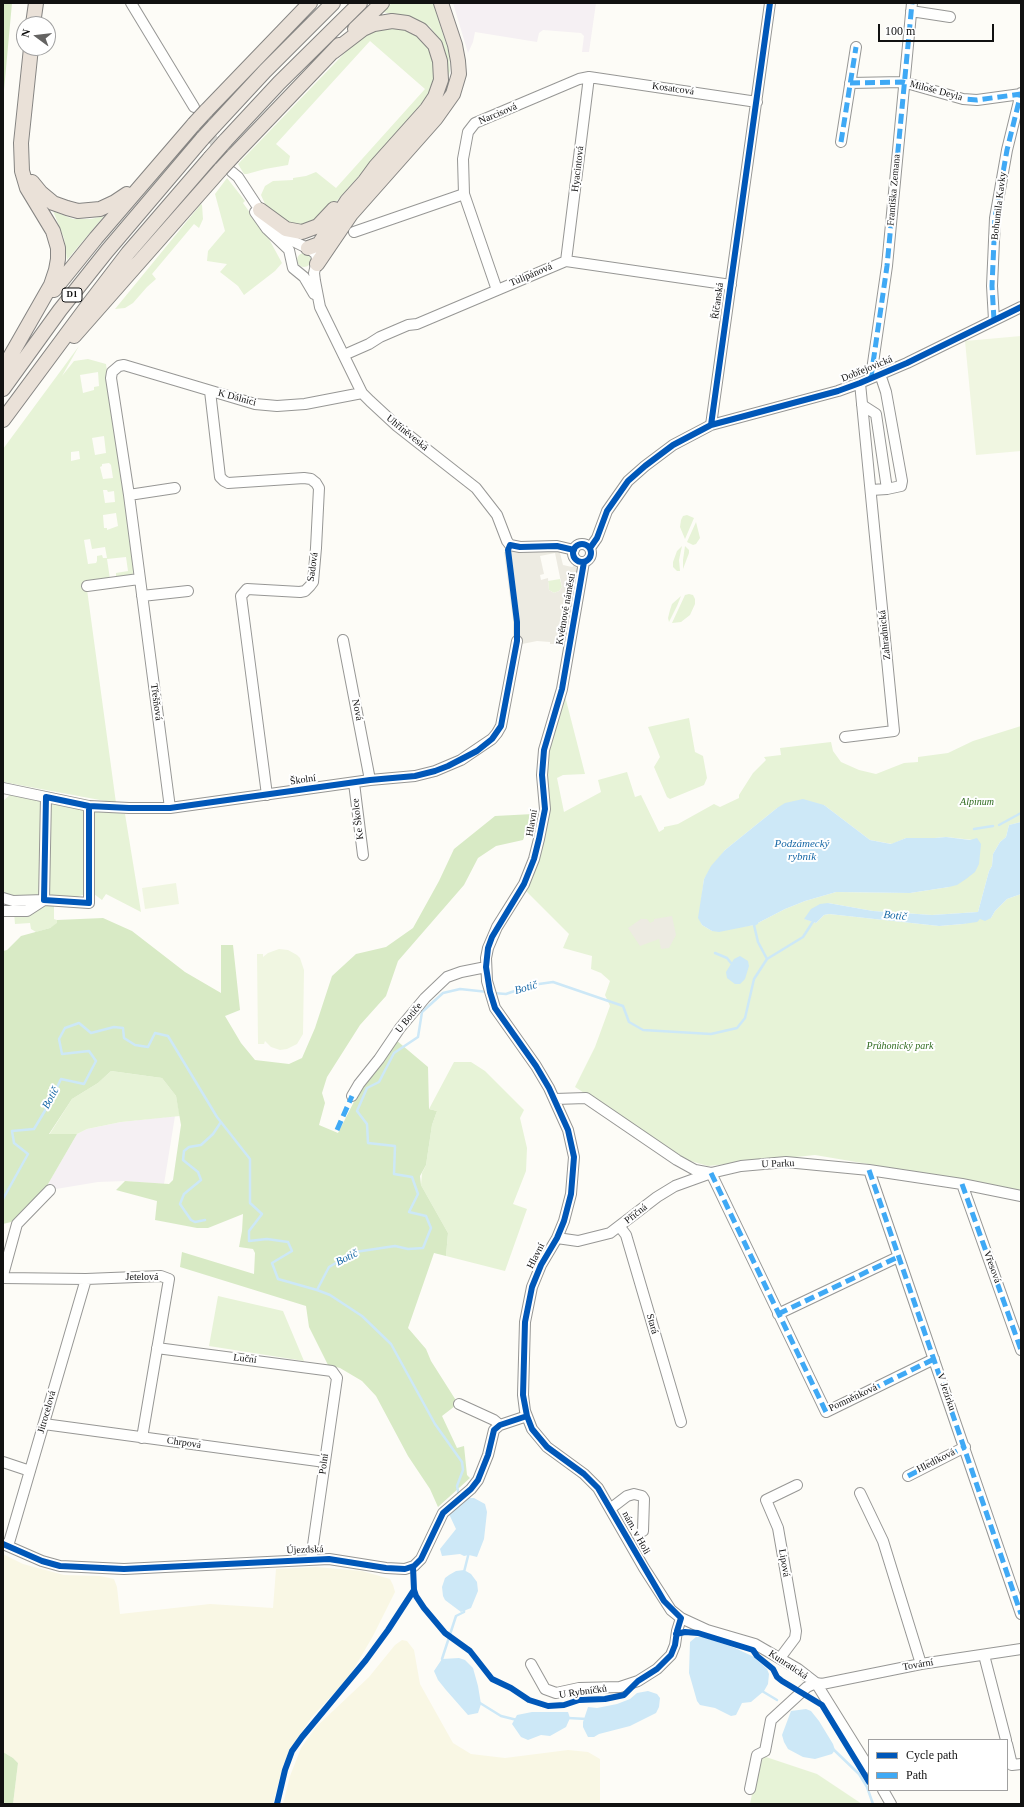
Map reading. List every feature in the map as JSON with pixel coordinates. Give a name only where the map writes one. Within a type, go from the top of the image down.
[{"type":"highway","points":[[35,16],[36,3]]},
{"type":"highway","points":[[16,344],[65,275],[194,124],[200,109],[310,3]]},
{"type":"highway","name":"D1","points":[[3,389],[60,310],[146,204],[203,138],[265,71],[333,3]]},
{"type":"highway","name":"D1","points":[[3,420],[128,253],[210,158],[279,84],[360,3]]},
{"type":"highway","points":[[45,363],[79,332],[233,156],[382,3]]},
{"type":"highway","points":[[316,266],[350,214],[436,118],[453,94],[459,74],[458,61],[455,45],[442,3]]},
{"type":"highway","points":[[307,248],[314,247],[319,244],[347,201],[422,115],[435,97],[441,74],[437,50],[432,41],[421,30],[407,23],[392,21],[380,22],[369,26],[333,52]]},
{"type":"highway","points":[[3,368],[51,285],[58,259],[52,227],[24,180],[21,152],[30,56]]},
{"type":"highway","points":[[21,152],[28,176],[40,193],[57,205],[78,211],[100,209],[115,202],[125,196],[159,165]]},
{"type":"highway","points":[[260,210],[286,229],[298,232],[310,230],[322,223],[362,178],[376,166]]},
{"type":"street","points":[[131,3],[200,109]]},
{"type":"street","name":"Říčanská","points":[[711,425],[770,3]]},
{"type":"street","points":[[911,7],[950,17]]},
{"type":"street","name":"Františka Zemana","points":[[875,376],[911,7]]},
{"type":"street","points":[[841,142],[856,47]]},
{"type":"street","name":"Kosatcová","points":[[590,77],[757,102]]},
{"type":"street","name":"Narcisová","points":[[497,290],[464,194],[463,159],[468,132],[475,123],[579,80],[590,77]]},
{"type":"street","name":"Hyacintová","points":[[566,261],[590,77]]},
{"type":"street","name":"Miloše Deyla","points":[[850,83],[903,82],[963,99],[977,100],[1021,94]]},
{"type":"street","name":"Bohumila Kavky","points":[[994,320],[992,286],[995,218],[1007,150],[1021,94]]},
{"type":"street","points":[[232,172],[238,177],[260,210],[276,229],[287,238],[316,254],[315,281],[320,306],[306,280],[292,265],[289,250],[272,234],[258,217],[235,181],[232,172]]},
{"type":"street","points":[[354,232],[464,194]]},
{"type":"street","points":[[291,258],[295,251],[307,248]]},
{"type":"street","name":"Tulipánová","points":[[344,355],[408,325],[417,324],[566,261],[731,285]]},
{"type":"street","points":[[298,272],[309,272],[316,266]]},
{"type":"street","name":"Uhříněveská","points":[[320,306],[362,393],[397,426],[476,488],[497,515],[510,545],[520,547],[557,546],[574,550]]},
{"type":"street","name":"Dobřejovická","points":[[711,425],[838,391],[860,383],[907,363],[1021,307]]},
{"type":"street","name":"K Dálnici","points":[[115,369],[124,365],[255,404],[277,406],[305,404],[362,393]]},
{"type":"street","name":"Třešňová","points":[[115,369],[111,378],[129,495],[170,808]]},
{"type":"street","points":[[871,490],[901,486],[902,481],[886,392],[875,376]]},
{"type":"street","name":"Zahradnická","points":[[846,737],[894,731],[860,383]]},
{"type":"street","name":"Sadová","points":[[210,391],[220,477],[224,481],[228,483],[304,478],[311,479],[319,488],[315,555],[312,582],[310,586],[305,591],[300,592],[247,589],[241,596],[267,795]]},
{"type":"street","points":[[862,405],[876,414],[887,489]]},
{"type":"street","points":[[574,550],[578,545],[582,544],[590,548],[597,538],[607,511],[628,481],[673,445],[711,425]]},
{"type":"street","points":[[129,495],[175,488]]},
{"type":"street","name":"Květnové náměstí","points":[[568,659],[584,562],[591,556],[590,548]]},
{"type":"street","name":"Květnové náměstí","points":[[574,550],[574,557],[576,560],[584,562]]},
{"type":"street","points":[[87,586],[139,578]]},
{"type":"street","points":[[142,596],[188,591]]},
{"type":"street","name":"Nová","points":[[343,640],[370,780]]},
{"type":"street","name":"Školní","points":[[3,788],[89,806],[170,808],[354,782],[415,776],[435,771],[461,760],[477,751],[492,739],[499,730],[517,641]]},
{"type":"street","name":"Hlavní","points":[[568,659],[562,689],[542,759],[542,781],[545,809],[534,859],[524,884],[492,937],[488,948],[486,967],[487,981],[492,1002],[502,1020],[536,1066],[554,1098],[568,1130],[574,1157],[570,1198],[564,1221],[557,1238],[541,1265],[532,1288],[525,1322],[523,1395],[527,1416],[532,1429],[547,1447],[584,1474],[598,1488],[610,1509]]},
{"type":"street","name":"Ke Školce","points":[[354,782],[363,855]]},
{"type":"street","points":[[44,900],[46,797]]},
{"type":"street","points":[[3,898],[13,901],[44,900],[89,903],[89,806]]},
{"type":"street","points":[[3,911],[27,911],[44,900]]},
{"type":"street","name":"U Botiče","points":[[352,1096],[359,1084],[379,1059],[400,1028],[425,998],[447,977],[461,972],[486,967]]},
{"type":"street","name":"U Parku","points":[[554,1098],[586,1098],[695,1170],[711,1173],[741,1166],[786,1162],[869,1170],[962,1184],[1021,1196]]},
{"type":"street","name":"V Jezírku","points":[[869,1170],[1021,1614]]},
{"type":"street","name":"Příčná","points":[[557,1238],[578,1241],[610,1233],[620,1227],[657,1197],[675,1186],[711,1173]]},
{"type":"street","name":"Pomněnková","points":[[711,1173],[826,1412],[934,1359]]},
{"type":"street","name":"Vřesová","points":[[962,1184],[1021,1350]]},
{"type":"street","points":[[3,1275],[17,1224],[50,1190]]},
{"type":"street","name":"Stará","points":[[620,1227],[626,1235],[681,1422]]},
{"type":"street","points":[[778,1314],[898,1256]]},
{"type":"street","name":"Jetelová","points":[[3,1278],[86,1279],[161,1276],[169,1279],[142,1438]]},
{"type":"street","name":"Jitrocelová","points":[[6,1545],[30,1471],[86,1279]]},
{"type":"street","name":"Luční","points":[[157,1348],[332,1371]]},
{"type":"street","name":"Polní","points":[[311,1559],[337,1378],[332,1371]]},
{"type":"street","points":[[459,1404],[494,1420],[500,1425],[527,1416]]},
{"type":"street","name":"Chrpová","points":[[44,1424],[325,1462]]},
{"type":"street","name":"Újezdská","points":[[6,1545],[42,1561],[60,1566],[124,1569],[311,1559],[347,1561],[393,1569],[405,1569],[415,1565],[423,1555],[436,1526],[445,1511],[471,1489],[478,1480],[488,1455],[493,1434],[500,1425]]},
{"type":"street","name":"Hledíková","points":[[908,1476],[965,1447]]},
{"type":"street","points":[[3,1462],[30,1471]]},
{"type":"street","name":"Lipová","points":[[780,1658],[795,1638],[796,1631],[778,1528],[766,1500],[797,1485]]},
{"type":"street","points":[[860,1493],[883,1541],[921,1664]]},
{"type":"street","name":"nám. v Holi","points":[[643,1531],[644,1499],[642,1496],[634,1494],[627,1496],[610,1509],[644,1568]]},
{"type":"street","name":"Kunratická","points":[[644,1568],[664,1601],[681,1618],[707,1630],[755,1644],[798,1669],[816,1683],[868,1766]]},
{"type":"street","name":"U Rybníčků","points":[[531,1664],[545,1689],[556,1693],[579,1688],[620,1687],[638,1682],[657,1669],[671,1655],[675,1645],[681,1618]]},
{"type":"street","name":"Tovární","points":[[816,1683],[822,1684],[921,1664],[1021,1649]]},
{"type":"street","points":[[984,1655],[1006,1739]]},
{"type":"street","points":[[750,1789],[757,1756],[765,1751],[771,1720],[807,1687],[816,1683]]},
{"type":"street","points":[[1008,1748],[1012,1765],[1021,1764]]},
{"type":"street","points":[[884,1791],[891,1804]]},
{"type":"shaded area","points":[[453,3],[596,3],[589,52],[582,52],[584,36],[581,33],[543,30],[539,33],[537,42],[475,32],[473,42],[468,53]]},
{"type":"shaded area","points":[[549,547],[559,549],[563,565],[572,567],[576,565],[578,568],[578,576],[573,587],[571,601],[573,607],[567,644],[550,644],[550,642],[537,641],[522,644],[521,641],[513,640],[513,620],[504,552]],"holes":[[[555,553],[562,587],[559,591],[554,593],[549,590],[548,578],[541,580],[540,575],[544,574],[540,556]]]},
{"type":"shaded area","points":[[672,916],[676,935],[669,948],[661,949],[659,939],[640,946],[628,928],[641,919],[647,919],[650,923],[654,921],[654,919]]},
{"type":"shaded area","points":[[175,1116],[164,1184],[125,1181],[98,1182],[44,1191],[77,1134],[87,1129],[121,1122]]},
{"type":"shaded area","points":[[3,1554],[23,1564],[64,1575],[100,1576],[114,1579],[117,1587],[120,1614],[210,1604],[273,1608],[276,1569],[316,1567],[362,1571],[390,1579],[395,1592],[373,1636],[349,1677],[311,1718],[290,1750],[283,1766],[273,1804],[13,1804],[18,1763],[3,1752]]},
{"type":"shaded area","points":[[402,1640],[407,1641],[414,1650],[420,1684],[453,1743],[471,1754],[505,1758],[568,1750],[588,1752],[600,1759],[600,1804],[283,1804],[290,1776],[301,1748],[316,1727],[369,1677],[395,1645]]},
{"type":"green space","points":[[3,3],[12,3],[3,101]]},
{"type":"green space","points":[[392,3],[433,3],[449,53],[450,71],[447,83],[447,62],[439,39],[430,27],[414,18],[382,12]]},
{"type":"green space","points":[[401,26],[429,43],[437,75],[429,97],[327,212],[314,224],[292,227],[264,205],[265,204],[261,195],[265,186],[273,181],[293,180],[293,178],[306,176],[316,172],[336,188],[425,89],[370,41],[276,144],[290,156],[288,165],[244,174],[238,164],[359,38],[380,29]]},
{"type":"green space","points":[[227,178],[245,201],[243,203],[269,239],[282,263],[275,271],[244,295],[238,286],[220,272],[227,264],[207,261],[208,251],[225,231],[215,194]]},
{"type":"green space","points":[[201,204],[203,219],[199,228],[194,224],[152,274],[156,279],[133,303],[125,308],[115,309]]},
{"type":"green space","points":[[53,211],[73,219],[91,219],[104,216],[67,260],[64,238]]},
{"type":"green space","points":[[304,253],[309,255],[311,260],[309,265],[304,267],[299,265],[297,260],[299,255]]},
{"type":"green space","points":[[1021,336],[1021,451],[976,455],[965,341]]},
{"type":"green space","points":[[79,346],[62,376],[74,361],[88,359],[106,364],[134,571],[132,575],[116,578],[116,573],[128,571],[126,557],[107,559],[110,579],[86,582],[116,803],[3,782],[3,449]],"holes":[[[98,372],[99,386],[94,387],[94,390],[83,393],[80,375]],[[104,436],[106,453],[95,455],[92,438]],[[79,451],[80,459],[71,461],[71,452]],[[109,463],[111,465],[113,478],[103,479],[100,467],[102,464]],[[103,490],[107,490],[108,492],[114,491],[115,502],[105,503]],[[116,513],[118,526],[107,530],[107,528],[104,528],[103,515]],[[90,539],[92,549],[105,547],[107,558],[103,558],[102,555],[97,556],[96,563],[88,564],[84,540]]]},
{"type":"green space","points":[[687,515],[694,518],[685,539],[680,527],[683,516]]},
{"type":"green space","points":[[696,522],[700,538],[696,544],[693,545],[687,542]]},
{"type":"green space","points":[[682,546],[679,560],[680,571],[677,571],[673,567],[673,562],[677,551]]},
{"type":"green space","points":[[685,546],[689,550],[689,553],[683,569],[683,560]]},
{"type":"green space","points":[[560,579],[562,587],[559,591],[554,593],[549,590],[548,581]]},
{"type":"green space","points":[[685,595],[693,595],[695,599],[695,604],[690,615],[681,622],[672,623]]},
{"type":"green space","points":[[681,596],[669,622],[668,618],[672,604]]},
{"type":"green space","name":"Průhonický park","points":[[565,696],[585,774],[563,775],[557,778],[564,812],[601,792],[598,780],[627,772],[635,797],[641,795],[659,832],[664,829],[664,827],[678,824],[714,804],[720,807],[739,798],[739,795],[753,773],[766,760],[764,757],[781,755],[780,748],[831,742],[833,751],[841,762],[859,770],[876,774],[904,763],[918,762],[918,757],[948,753],[973,741],[1021,726],[1021,822],[1009,825],[1006,837],[1000,842],[993,854],[992,866],[989,871],[978,912],[932,915],[873,911],[828,903],[805,919],[816,923],[824,915],[829,914],[939,926],[963,924],[980,919],[991,918],[995,911],[1007,899],[1021,894],[1021,1190],[815,1155],[708,1166],[687,1160],[575,1087],[595,1047],[610,1006],[605,995],[610,981],[601,973],[591,969],[592,956],[563,948],[569,934],[526,891],[546,834],[550,809],[545,778],[548,747]],"holes":[[[824,805],[870,840],[892,844],[906,838],[946,837],[973,840],[949,887],[910,893],[836,892],[805,901],[785,909],[754,925],[712,931],[702,925],[699,918],[704,879],[725,850],[777,808]]]},
{"type":"green space","points":[[689,718],[695,752],[703,756],[707,778],[704,785],[670,799],[667,797],[654,767],[660,757],[648,727]]},
{"type":"green space","points":[[11,794],[44,799],[41,896],[34,898],[7,896],[3,890],[3,801]]},
{"type":"green space","points":[[54,800],[86,808],[85,894],[72,899],[51,897],[47,893],[47,806]]},
{"type":"green space","points":[[97,810],[125,814],[141,912],[106,894],[102,900],[94,894],[91,816]]},
{"type":"green space","points":[[533,814],[523,840],[496,846],[478,858],[464,885],[398,961],[386,996],[360,1025],[327,1077],[322,1093],[325,1103],[319,1125],[338,1133],[360,1090],[396,1040],[428,1067],[429,1109],[437,1111],[432,1125],[426,1165],[420,1176],[421,1185],[448,1233],[446,1256],[434,1253],[408,1328],[426,1349],[431,1361],[457,1402],[455,1406],[442,1416],[457,1448],[464,1446],[467,1475],[470,1478],[438,1507],[430,1489],[408,1456],[376,1396],[362,1381],[340,1368],[328,1365],[309,1327],[306,1306],[180,1267],[182,1252],[254,1274],[255,1253],[253,1249],[239,1247],[243,1214],[208,1228],[197,1228],[155,1220],[157,1201],[116,1190],[125,1181],[169,1184],[173,1180],[181,1125],[176,1096],[162,1078],[111,1071],[98,1083],[72,1099],[49,1134],[77,1134],[44,1191],[11,1222],[3,1224],[3,951],[7,950],[21,936],[50,928],[57,923],[57,920],[103,918],[132,931],[185,972],[221,993],[221,945],[233,945],[240,1010],[225,1016],[241,1043],[255,1060],[289,1064],[302,1058],[315,1028],[332,976],[356,954],[386,947],[413,928],[439,881],[454,849],[495,816]]},
{"type":"green space","points":[[176,883],[179,904],[145,909],[142,888]]},
{"type":"green space","points":[[46,904],[54,905],[54,919],[57,920],[57,924],[50,928],[36,932],[31,929],[30,923],[15,924],[14,912]]},
{"type":"green space","points":[[279,949],[288,950],[297,955],[300,958],[304,970],[303,1034],[297,1044],[287,1049],[280,1050],[271,1047],[265,1041],[264,1044],[258,1044],[257,954],[263,954],[263,957],[268,953]]},
{"type":"green space","points":[[454,1062],[471,1062],[485,1071],[524,1110],[520,1118],[527,1148],[526,1171],[513,1204],[527,1209],[505,1271],[446,1256],[448,1233],[421,1185],[422,1173],[426,1165],[432,1125],[437,1111],[429,1109]]},
{"type":"green space","points":[[111,1071],[162,1078],[176,1096],[180,1116],[121,1122],[87,1129],[77,1134],[49,1135],[72,1099],[98,1083]]},
{"type":"green space","points":[[218,1296],[283,1311],[304,1361],[209,1346]]},
{"type":"green space","points":[[3,1752],[18,1763],[13,1804],[3,1804]]},
{"type":"green space","points":[[760,1755],[817,1774],[862,1804],[750,1804]]},
{"type":"water","name":"Podzámecký rybník","points":[[803,799],[824,805],[870,840],[891,844],[906,838],[946,837],[970,840],[977,838],[981,844],[979,864],[975,872],[966,879],[957,885],[949,887],[910,893],[836,892],[805,901],[785,909],[754,925],[719,932],[712,931],[702,925],[698,918],[704,879],[711,866],[725,850],[777,808],[785,803]]},
{"type":"water","points":[[1021,822],[1021,894],[1007,899],[995,911],[991,918],[985,921],[980,919],[977,922],[939,926],[829,914],[824,915],[816,923],[804,919],[811,909],[820,904],[828,903],[873,911],[932,915],[978,912],[989,871],[992,866],[993,854],[1000,842],[1006,837],[1009,825]]},
{"type":"water","points":[[740,956],[748,961],[749,966],[745,979],[740,984],[735,984],[727,978],[726,972],[734,959]]},
{"type":"water","points":[[474,1498],[485,1504],[487,1512],[484,1539],[477,1557],[469,1555],[464,1556],[460,1554],[442,1556],[440,1549],[456,1529],[449,1514],[460,1501]]},
{"type":"water","points":[[464,1570],[471,1574],[477,1582],[478,1591],[471,1608],[461,1612],[445,1600],[442,1587],[445,1578],[456,1571]]},
{"type":"water","points":[[696,1637],[702,1637],[733,1647],[754,1657],[767,1669],[769,1674],[768,1684],[764,1691],[751,1702],[742,1703],[736,1715],[731,1716],[715,1708],[700,1705],[697,1701],[689,1673],[690,1642]]},
{"type":"water","points":[[459,1658],[465,1660],[473,1668],[481,1704],[478,1713],[468,1715],[438,1680],[434,1671],[442,1659]]},
{"type":"water","points":[[648,1691],[657,1694],[660,1698],[659,1707],[656,1713],[630,1726],[599,1734],[594,1737],[588,1737],[583,1727],[583,1722],[588,1707],[597,1708],[617,1704],[630,1699],[637,1693]]},
{"type":"water","points":[[806,1709],[811,1711],[819,1721],[833,1744],[835,1750],[832,1754],[815,1759],[803,1757],[788,1749],[782,1735],[791,1711]]},
{"type":"water","points":[[532,1712],[568,1712],[570,1718],[566,1727],[550,1736],[541,1735],[528,1740],[521,1737],[512,1724],[517,1715]]},
{"type":"waterway","name":"Botič","points":[[999,825],[1021,813]]},
{"type":"waterway","name":"Botič","points":[[974,829],[993,826]]},
{"type":"waterway","name":"Botič","points":[[493,993],[506,994],[532,985],[553,982],[623,1006],[629,1022],[643,1030],[711,1034],[737,1028],[745,1018],[754,979],[767,959],[803,937],[814,920]]},
{"type":"waterway","name":"Botič","points":[[757,923],[754,925],[758,942],[767,959]]},
{"type":"waterway","points":[[715,953],[727,958],[731,963]]},
{"type":"waterway","name":"Botič","points":[[3,1199],[28,1154],[14,1143],[12,1131],[34,1129],[49,1104],[61,1079],[84,1084],[96,1061],[89,1051],[62,1054],[59,1039],[65,1028],[79,1023],[91,1033],[114,1027],[123,1028],[124,1038],[135,1045],[148,1047],[155,1033],[168,1036],[217,1117],[250,1159],[250,1203],[262,1214],[249,1231],[249,1241],[267,1239],[288,1242],[292,1251],[272,1263],[278,1279],[317,1290],[329,1267],[355,1252],[395,1246],[408,1249],[423,1248],[431,1228],[426,1216],[409,1212],[418,1194],[412,1177],[394,1174],[395,1146],[368,1143],[367,1124],[357,1111],[367,1088],[379,1082],[394,1053],[418,1037],[422,1012],[443,993],[460,989],[488,992]]},
{"type":"waterway","points":[[205,1220],[195,1222],[191,1220],[180,1204],[184,1194],[201,1180],[198,1172],[183,1160],[184,1151],[189,1147],[201,1145],[213,1134],[221,1122]]},
{"type":"waterway","points":[[317,1290],[330,1295],[362,1316],[391,1344],[435,1424],[462,1462],[463,1470],[457,1486],[459,1496]]},
{"type":"waterway","points":[[464,1572],[469,1552]]},
{"type":"waterway","points":[[444,1662],[442,1659],[456,1616],[464,1612],[464,1609]]},
{"type":"waterway","points":[[762,1691],[777,1700]]},
{"type":"waterway","points":[[480,1703],[501,1716],[517,1720]]},
{"type":"waterway","points":[[568,1718],[587,1719]]},
{"type":"waterway","points":[[833,1749],[859,1774],[868,1790]]},
{"type":"waterway","points":[[868,1791],[873,1804]]},
{"type":"tunnel","points":[[197,112],[229,167]]},
{"type":"marked path","points":[[871,377],[887,266],[912,3]]},
{"type":"marked path","points":[[841,142],[856,47]]},
{"type":"marked path","points":[[850,83],[903,82],[963,99],[977,100],[1021,94]]},
{"type":"marked path","points":[[994,320],[992,286],[995,218],[1007,150],[1021,93]]},
{"type":"marked path","points":[[337,1130],[352,1096]]},
{"type":"marked path","points":[[869,1170],[1021,1614]]},
{"type":"marked path","points":[[711,1173],[826,1412],[934,1359]]},
{"type":"marked path","points":[[962,1184],[1021,1350]]},
{"type":"marked path","points":[[778,1314],[898,1257]]},
{"type":"marked path","points":[[908,1476],[965,1447]]},
{"type":"cycle path","points":[[711,425],[770,3]]},
{"type":"cycle path","points":[[590,548],[597,538],[607,511],[628,481],[673,445],[711,425],[838,391],[860,383],[907,363],[1021,307]]},
{"type":"cycle path","points":[[582,544],[588,547],[591,553],[588,559],[582,562],[576,559],[573,553],[576,547],[582,544]]},
{"type":"cycle path","points":[[44,900],[46,797],[89,806],[170,808],[370,780],[415,776],[448,766],[477,751],[492,739],[501,726],[517,641],[517,622],[508,550],[510,545],[520,547],[557,546],[574,550]]},
{"type":"cycle path","points":[[413,1567],[414,1590],[416,1596],[445,1633],[470,1651],[492,1679],[511,1688],[529,1700],[548,1706],[564,1705],[579,1700],[605,1699],[624,1695],[638,1681],[657,1669],[671,1655],[675,1645],[681,1618],[664,1601],[598,1488],[584,1474],[547,1447],[532,1429],[527,1416],[523,1395],[525,1322],[532,1287],[541,1265],[557,1238],[564,1221],[571,1194],[574,1157],[568,1130],[549,1088],[536,1066],[495,1008],[490,992],[486,967],[488,948],[492,937],[524,884],[534,859],[539,839],[545,809],[542,775],[544,750],[562,689],[584,562]]},
{"type":"cycle path","points":[[44,900],[89,903],[89,806]]},
{"type":"cycle path","points":[[3,1544],[42,1561],[60,1566],[124,1569],[329,1559],[386,1568],[405,1569],[414,1566],[421,1559],[443,1513],[471,1489],[478,1480],[488,1455],[494,1430],[500,1425],[527,1416]]},
{"type":"cycle path","points":[[277,1804],[285,1770],[292,1751],[366,1660],[414,1590]]},
{"type":"cycle path","points":[[676,1634],[685,1632],[698,1633],[753,1650],[757,1656],[773,1669],[777,1677],[782,1681],[822,1705],[868,1780]]},
{"type":"park label","name":"Alpinum","points":[[977,802]]}]
